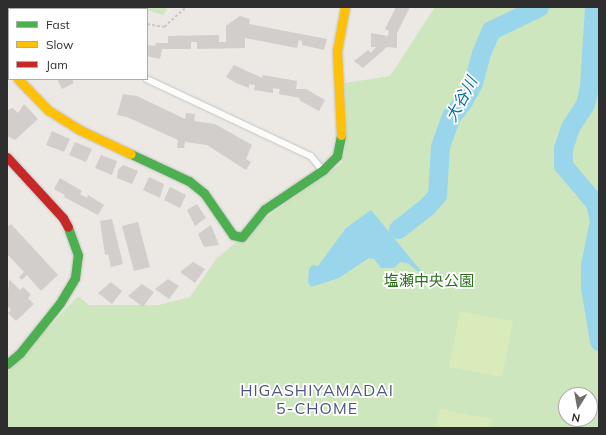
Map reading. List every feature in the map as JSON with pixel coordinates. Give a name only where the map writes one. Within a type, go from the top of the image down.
[{"type":"street","points":[[19,80],[48,110],[80,130],[189,181],[204,193],[233,235],[242,236],[265,209],[323,170],[337,156],[341,137],[337,51],[345,7]]},
{"type":"street","points":[[7,157],[63,218],[74,238],[78,255],[75,278],[60,303],[20,353],[7,364]]},
{"type":"lane","points":[[148,79],[311,156],[323,170]]},
{"type":"path","points":[[148,24],[164,28],[186,7]]},
{"type":"green space","points":[[138,7],[168,7],[163,15],[148,10],[148,8]]},
{"type":"green space","name":"塩瀬中央公園","points":[[435,7],[599,7],[599,428],[7,428],[7,372],[78,296],[89,305],[159,305],[190,297],[217,258],[272,213],[342,163],[346,146],[345,83],[390,76]]},
{"type":"green space","points":[[460,311],[513,321],[502,377],[449,367]]},
{"type":"green space","points":[[440,409],[492,419],[491,428],[436,428]]},
{"type":"water","points":[[371,210],[422,272],[420,273],[407,263],[400,262],[394,268],[381,268],[374,259],[369,258],[339,278],[311,287],[308,282],[309,269],[312,265],[318,266],[346,228]]},
{"type":"building","points":[[68,7],[85,8],[68,8]]},
{"type":"building","points":[[396,7],[410,7],[397,33],[397,48],[387,47],[363,68],[354,61],[368,50],[371,53],[376,47],[371,47],[371,33],[388,36],[389,31],[385,29]]},
{"type":"building","points":[[240,16],[250,19],[249,24],[327,39],[324,50],[302,45],[302,41],[299,40],[297,48],[245,38],[245,48],[197,49],[197,42],[191,42],[191,49],[162,49],[160,59],[148,56],[148,45],[155,46],[156,43],[168,43],[168,36],[219,35],[219,42],[226,42],[226,26]]},
{"type":"building","points":[[234,65],[262,78],[263,75],[297,81],[296,89],[306,89],[325,100],[319,111],[299,100],[300,98],[279,94],[280,89],[273,88],[273,93],[254,90],[255,85],[249,84],[249,88],[226,77]]},
{"type":"building","points":[[58,80],[72,80],[74,83],[62,89]]},
{"type":"building","points":[[123,94],[137,96],[185,119],[186,113],[195,114],[194,121],[215,124],[252,145],[246,159],[251,162],[246,170],[207,145],[185,142],[184,148],[177,148],[178,140],[127,117],[117,115]]},
{"type":"building","points":[[24,104],[38,119],[15,140],[7,136],[7,110],[13,108],[18,113]]},
{"type":"building","points":[[52,131],[70,139],[64,152],[46,145]]},
{"type":"building","points":[[75,142],[92,149],[86,162],[69,155]]},
{"type":"building","points":[[101,155],[117,161],[112,175],[95,168]]},
{"type":"building","points":[[123,165],[138,171],[132,184],[117,178],[118,170]]},
{"type":"building","points":[[149,177],[164,184],[160,198],[143,190]]},
{"type":"building","points":[[60,178],[82,191],[80,194],[87,198],[88,195],[104,205],[98,215],[64,197],[65,195],[54,189]]},
{"type":"building","points":[[170,187],[186,195],[180,208],[164,200]]},
{"type":"building","points":[[197,204],[206,218],[195,226],[187,210]]},
{"type":"building","points":[[112,219],[123,264],[111,267],[108,254],[105,255],[100,221]]},
{"type":"building","points":[[138,222],[150,267],[134,271],[122,226]]},
{"type":"building","points":[[11,224],[58,275],[41,291],[27,275],[22,280],[19,277],[24,272],[7,254],[7,227]]},
{"type":"building","points":[[211,225],[219,245],[204,247],[198,234]]},
{"type":"building","points":[[193,262],[205,269],[195,283],[180,272]]},
{"type":"building","points":[[9,279],[20,290],[23,287],[31,295],[28,298],[34,304],[16,321],[8,313],[11,310],[7,305]]},
{"type":"building","points":[[168,279],[179,286],[169,299],[155,289]]},
{"type":"building","points":[[111,282],[122,291],[112,304],[98,293]]},
{"type":"building","points":[[142,284],[154,292],[143,307],[128,296]]},
{"type":"waterway","name":"大谷川","points":[[398,229],[426,207],[437,195],[440,146],[451,116],[463,101],[473,83],[481,53],[491,30],[539,7]]},
{"type":"waterway","points":[[594,7],[589,87],[585,104],[570,127],[563,148],[563,165],[595,203],[599,221],[590,265],[590,287],[599,341]]},
{"type":"traffic: fast","points":[[131,154],[189,181],[204,193],[233,235],[242,237],[265,209],[323,170],[337,156],[341,135]]},
{"type":"traffic: fast","points":[[7,364],[20,353],[60,303],[75,278],[78,255],[68,227]]},
{"type":"traffic: slow","points":[[341,135],[337,51],[345,7]]},
{"type":"traffic: slow","points":[[19,80],[48,110],[80,130],[131,154]]},
{"type":"traffic: jam","points":[[7,157],[63,218],[68,227]]},
{"type":"district","name":"HIGASHIYAMADAI 5-CHOME","points":[[317,399]]}]
